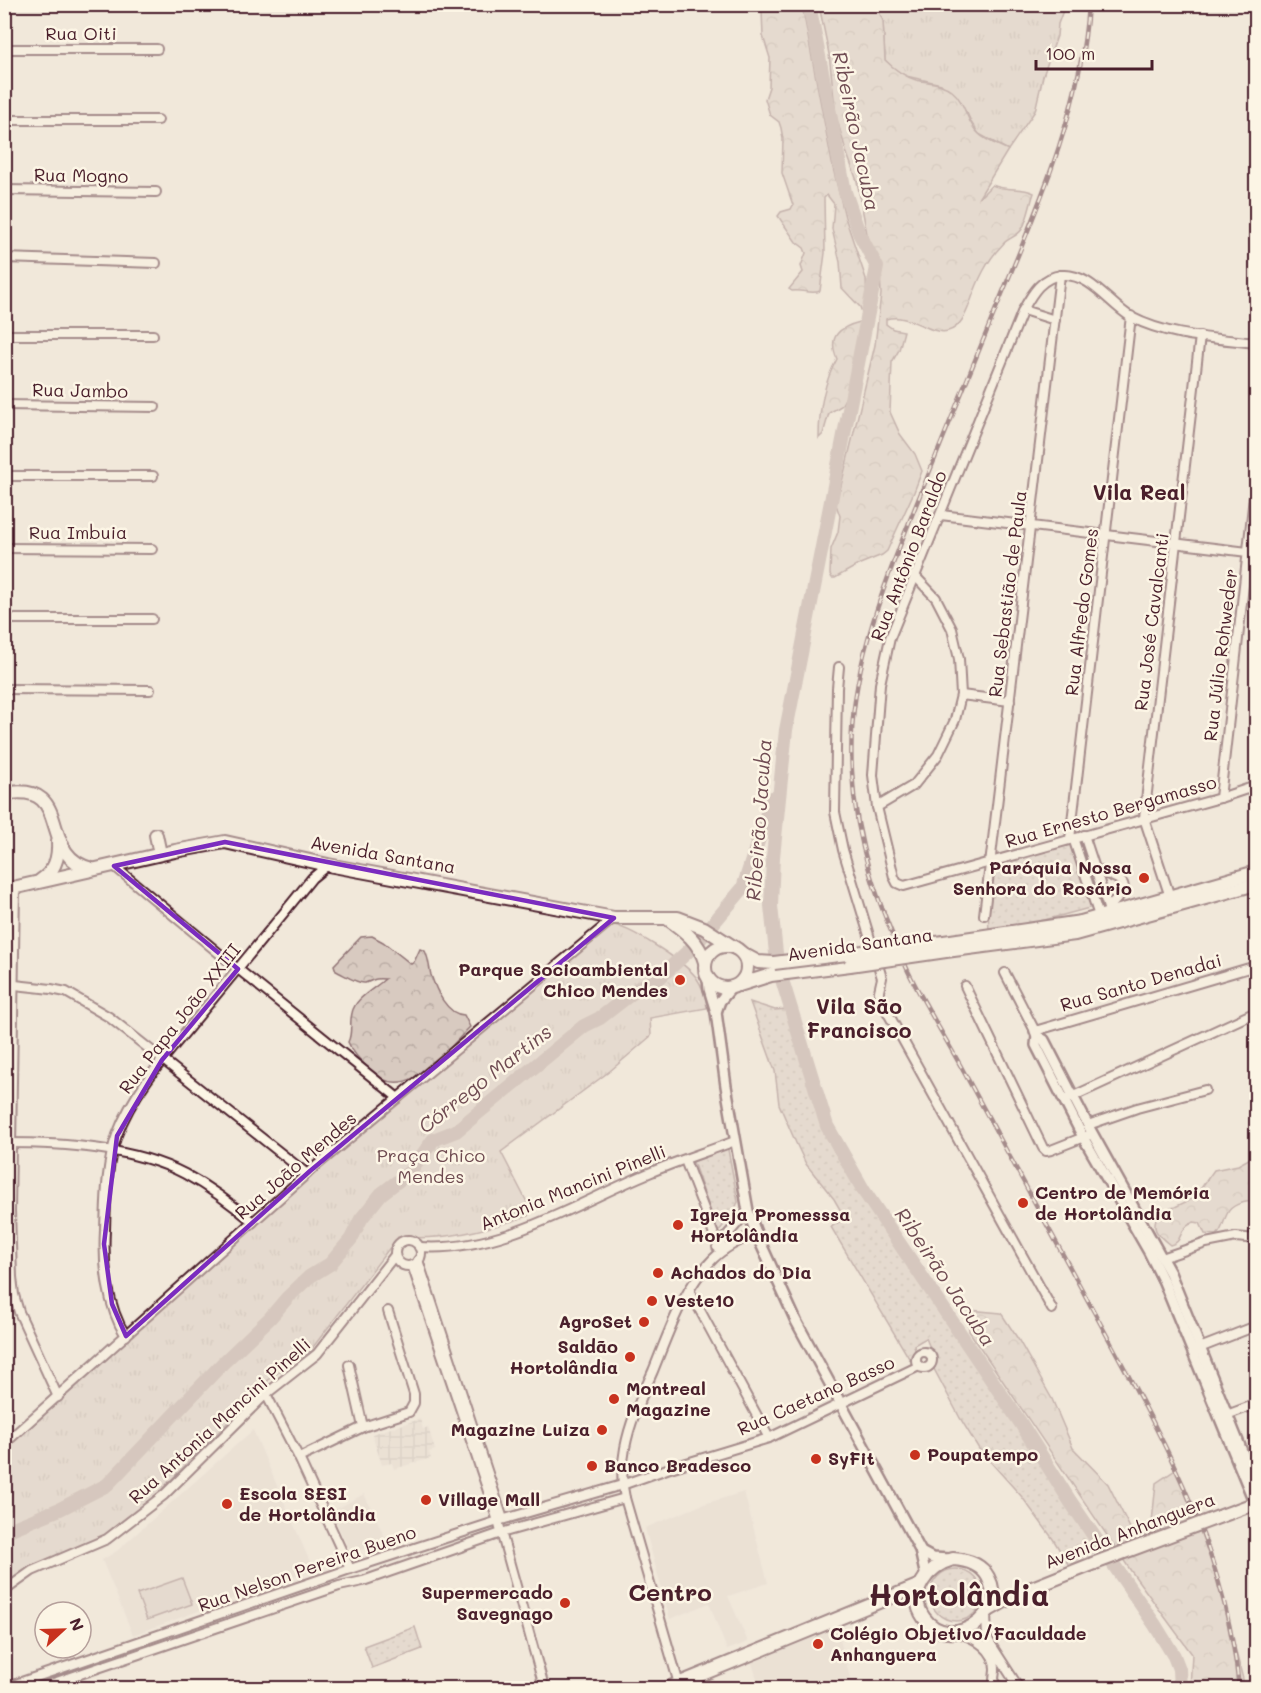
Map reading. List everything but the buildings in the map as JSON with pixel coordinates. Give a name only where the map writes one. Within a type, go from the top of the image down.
[{"type":"main road","name":"Avenida Santana","points":[[4,795],[26,792],[43,799],[53,818],[62,849],[74,862],[93,870]]},
{"type":"main road","points":[[156,835],[160,854]]},
{"type":"main road","name":"Avenida Santana","points":[[32,884],[44,879],[53,869],[57,860],[58,840]]},
{"type":"main road","name":"Avenida Santana","points":[[10,889],[160,854],[225,842],[321,863],[614,918],[683,919],[708,931],[758,962],[775,969]]},
{"type":"main road","points":[[1172,902],[1257,872]]},
{"type":"main road","points":[[1172,902],[1257,884]]},
{"type":"main road","name":"Avenida Santana","points":[[734,987],[775,969],[985,940],[1107,918],[1172,902]]},
{"type":"main road","points":[[667,918],[696,943],[705,962],[708,979],[717,987],[734,987],[745,978],[748,968],[739,951],[727,946],[719,947],[709,955],[705,962]]},
{"type":"main road","name":"Avenida Anhanguera","points":[[987,1613],[1017,1594],[1095,1563],[1257,1505]]},
{"type":"main road","points":[[953,1559],[965,1559],[976,1564],[991,1582],[992,1602],[987,1613],[974,1626],[957,1633],[938,1630],[923,1617],[917,1600],[923,1581],[933,1568],[953,1559]]},
{"type":"main road","points":[[676,1687],[923,1581]]},
{"type":"main road","points":[[991,1582],[1017,1594]]},
{"type":"street","name":"Rua Oiti","points":[[4,49],[157,48]]},
{"type":"street","points":[[4,120],[158,120]]},
{"type":"street","name":"Rua Mogno","points":[[4,189],[156,192]]},
{"type":"street","points":[[4,258],[156,263]]},
{"type":"street","points":[[1060,275],[1077,276],[1131,316],[1162,328],[1200,336],[1257,343]]},
{"type":"street","name":"Rua Antônio Baraldo","points":[[904,886],[897,883],[894,877],[877,807],[873,775],[880,684],[890,638],[1023,310],[1036,287],[1060,275]]},
{"type":"street","name":"Rua Sebastião de Paula","points":[[984,915],[1060,275]]},
{"type":"street","points":[[1023,310],[1055,320]]},
{"type":"street","name":"Rua Alfredo Gomes","points":[[1071,838],[1131,316]]},
{"type":"street","points":[[4,335],[153,335]]},
{"type":"street","name":"Rua José Cavalcanti","points":[[1172,902],[1144,818],[1200,336]]},
{"type":"street","name":"Rua Jambo","points":[[4,405],[155,407]]},
{"type":"street","points":[[4,476],[153,476]]},
{"type":"street","name":"Rua Júlio Rohweder","points":[[1220,798],[1252,553],[1257,479]]},
{"type":"street","points":[[941,515],[1252,553]]},
{"type":"street","name":"Rua Imbuia","points":[[4,548],[152,549]]},
{"type":"street","points":[[877,807],[914,785],[938,755],[955,720],[961,695],[959,659],[952,629],[936,598],[914,575]]},
{"type":"street","points":[[4,619],[152,619]]},
{"type":"street","points":[[839,667],[835,812],[843,850],[882,978],[879,997],[1052,1309]]},
{"type":"street","points":[[4,689],[150,690]]},
{"type":"street","points":[[961,695],[1010,701]]},
{"type":"street","name":"Rua Ernesto Bergamasso","points":[[904,886],[1257,786]]},
{"type":"street","points":[[1084,835],[1107,918]]},
{"type":"street","points":[[1071,838],[1107,918]]},
{"type":"street","name":"Rua Papa João XXIII","points":[[312,878],[321,863]]},
{"type":"street","name":"Rua Papa João XXIII","points":[[126,1336],[112,1304],[104,1244],[107,1186],[112,1152],[127,1113],[162,1060],[312,878],[321,863]]},
{"type":"street","points":[[114,866],[398,1098]]},
{"type":"street","points":[[1095,869],[1118,877],[1124,884],[1124,891],[1107,918]]},
{"type":"street","points":[[10,889],[15,985],[8,1143],[14,1295],[19,1312],[58,1397]]},
{"type":"street","name":"Rua João Mendes","points":[[4,1444],[307,1174],[614,918]]},
{"type":"street","name":"Rua Santo Denadai","points":[[1036,1034],[1257,966]]},
{"type":"street","points":[[1005,973],[1036,1034],[1036,1045],[1161,1258],[1257,1505]]},
{"type":"street","points":[[708,979],[716,1012],[748,1211],[796,1321],[921,1552],[923,1581]]},
{"type":"street","points":[[15,985],[51,988],[66,992],[109,1017],[307,1174]]},
{"type":"street","points":[[965,986],[1046,1151],[1137,1108],[1204,1090]]},
{"type":"street","points":[[716,1012],[720,1001],[734,987]]},
{"type":"street","points":[[1069,1098],[1257,1011]]},
{"type":"street","points":[[1088,1132],[1197,1349]]},
{"type":"street","name":"Antonia Mancini Pinelli","points":[[419,1247],[471,1245],[514,1232],[650,1172],[735,1141]]},
{"type":"street","points":[[8,1143],[69,1145],[140,1156],[184,1174],[216,1194],[253,1222]]},
{"type":"street","points":[[685,1160],[721,1247]]},
{"type":"street","points":[[676,1687],[622,1485],[625,1448],[635,1413],[678,1309],[689,1290],[748,1211]]},
{"type":"street","points":[[721,1247],[756,1233]]},
{"type":"street","points":[[1161,1258],[1206,1243],[1236,1237],[1257,1239]]},
{"type":"street","points":[[415,1263],[400,1264],[395,1255],[397,1245],[404,1240],[413,1241],[419,1247],[420,1251],[415,1263],[500,1520],[501,1533],[543,1683]]},
{"type":"street","name":"Rua Antonia Mancini Pinelli","points":[[4,1591],[32,1571],[107,1539],[164,1496],[266,1394],[317,1354],[395,1255]]},
{"type":"street","points":[[689,1290],[769,1438]]},
{"type":"street","points":[[299,1458],[363,1427],[409,1412],[414,1403],[414,1394],[388,1311]]},
{"type":"street","points":[[1197,1349],[1257,1326]]},
{"type":"street","points":[[349,1365],[363,1427]]},
{"type":"street","name":"Rua Caetano Basso","points":[[622,1485],[769,1438],[919,1366]]},
{"type":"street","points":[[266,1394],[299,1458],[350,1569]]},
{"type":"street","points":[[1224,1416],[1257,1404]]},
{"type":"street","points":[[1224,1416],[1253,1468],[1257,1486]]},
{"type":"street","name":"Rua Nelson Pereira Bueno","points":[[4,1688],[350,1569],[500,1520],[622,1485]]},
{"type":"street","name":"Rua Nelson Pereira Bueno","points":[[39,1689],[501,1533],[625,1498]]},
{"type":"street","points":[[921,1552],[936,1559],[953,1559]]},
{"type":"street","points":[[987,1613],[987,1636],[1019,1688]]},
{"type":"street","points":[[957,1633],[979,1641],[989,1654],[996,1671],[994,1680],[999,1689]]},
{"type":"street","points":[[996,1671],[1006,1667]]},
{"type":"highlighted area","points":[[225,842],[614,918],[310,1171],[126,1336],[112,1304],[104,1244],[117,1136],[162,1060],[238,969],[114,866]]},
{"type":"shaded area","points":[[420,1419],[423,1429],[428,1427],[435,1450],[429,1452],[431,1458],[394,1469],[392,1463],[382,1465],[372,1434]]},
{"type":"shaded area","name":"Escola SESI de Hortolândia","points":[[253,1430],[313,1569],[133,1635],[102,1560],[117,1551]]},
{"type":"shaded area","points":[[744,1492],[768,1583],[728,1596],[748,1642],[727,1650],[709,1603],[670,1619],[645,1528],[704,1504]]},
{"type":"shaded area","points":[[364,1494],[387,1541],[351,1553],[331,1512]]},
{"type":"shaded area","name":"Colégio Objetivo/Faculdade Anhanguera","points":[[836,1624],[850,1678],[832,1688],[760,1688],[752,1663]]},
{"type":"green space","points":[[764,5],[802,5],[833,168],[845,217],[866,279],[867,304],[850,389],[841,406],[829,413],[823,434],[819,438],[823,397],[837,359],[834,351],[835,339],[841,330],[860,322],[863,315],[860,307],[842,288],[840,262],[832,229],[834,204],[827,195],[824,198],[825,253],[820,291],[792,291],[789,289],[803,272],[801,266],[806,253],[778,216],[781,212],[791,209],[793,205],[782,173],[781,128],[779,122],[770,115],[765,99],[769,87],[770,58],[763,36],[762,11]]},
{"type":"green space","points":[[819,5],[876,5],[883,21],[885,60],[895,69],[916,80],[948,88],[957,96],[971,124],[979,134],[1008,150],[978,199],[992,185],[1034,193],[1022,229],[1004,243],[988,263],[964,316],[956,327],[941,332],[903,319],[886,319],[886,324],[893,329],[904,331],[899,350],[892,362],[890,412],[900,434],[915,454],[922,471],[887,551],[835,578],[832,578],[830,574],[831,549],[838,532],[840,516],[834,499],[840,490],[875,345],[881,294],[880,270],[867,234],[857,181],[836,116],[829,54]]},
{"type":"green space","points":[[876,5],[1065,5],[1043,76],[1035,111],[1008,150],[979,134],[967,113],[941,84],[906,76],[895,70],[885,60],[883,21]]},
{"type":"green space","points":[[1071,842],[1093,907],[989,935],[990,877],[997,863]]},
{"type":"green space","name":"Praça Chico Mendes","points":[[609,924],[642,937],[689,970],[702,988],[707,1008],[650,1018],[651,1036],[610,1071],[501,1152],[530,1208],[528,1216],[496,1226],[448,1236],[398,1237],[310,1351],[269,1379],[260,1393],[246,1404],[158,1493],[107,1536],[5,1589],[4,1449],[126,1336],[284,1197]]},
{"type":"green space","points":[[372,936],[411,964],[420,949],[425,951],[439,994],[452,1011],[464,1015],[470,1027],[436,1062],[410,1080],[396,1082],[382,1079],[359,1059],[348,1042],[354,1008],[361,998],[385,979],[358,982],[336,971],[334,965],[361,937]]},
{"type":"green space","points":[[750,1002],[775,1010],[786,1009],[824,1130],[834,1151],[940,1313],[1105,1555],[1071,1569],[1053,1539],[1022,1497],[979,1449],[933,1367],[934,1358],[926,1338],[914,1345],[915,1350],[910,1360],[831,1227],[845,1218],[834,1199],[806,1164],[796,1143],[779,1104],[775,1071]]},
{"type":"green space","points":[[727,1144],[738,1202],[732,1215],[718,1232],[692,1159]]},
{"type":"green space","points":[[1256,1155],[1256,1200],[1232,1207],[1217,1235],[1205,1234],[1200,1223],[1194,1222],[1187,1226],[1174,1244],[1170,1245],[1158,1234],[1155,1222],[1159,1212],[1194,1198],[1214,1170],[1238,1165]]},
{"type":"green space","points":[[969,1310],[1001,1313],[1052,1399],[1073,1448],[1108,1484],[1134,1536],[1152,1522],[1156,1483],[1177,1469],[1209,1548],[1243,1679],[1242,1688],[1190,1688],[1192,1654],[1131,1571],[969,1331]]},
{"type":"green space","points":[[956,1569],[966,1571],[974,1577],[980,1585],[982,1595],[980,1605],[974,1613],[966,1619],[956,1621],[946,1619],[938,1613],[932,1605],[930,1595],[932,1585],[938,1577],[946,1571]]},
{"type":"green space","points":[[182,1578],[192,1604],[147,1620],[137,1594]]},
{"type":"green space","points":[[415,1627],[422,1649],[372,1668],[364,1646]]},
{"type":"waterway","name":"Ribeirão Jacuba","points":[[809,4],[845,192],[859,233],[877,267],[786,730],[773,857],[771,906],[776,953],[827,1126],[864,1191],[1155,1625],[1174,1656],[1179,1669],[1180,1688]]},
{"type":"waterway","name":"Córrego Martins","points":[[4,1535],[11,1529],[60,1509],[107,1485],[287,1298],[309,1277],[330,1264],[351,1239],[361,1219],[381,1194],[411,1171],[433,1140],[456,1131],[584,1026],[600,1018],[640,987],[657,980],[696,944],[743,888],[772,798]]},
{"type":"railway","points":[[1088,4],[1077,83],[1054,161],[1026,237],[902,541],[868,638],[860,670],[852,737],[854,799],[870,874],[908,971],[1152,1419],[1191,1504],[1222,1592],[1239,1688]]},
{"type":"place","name":"Paróquia Nossa Senhora do Rosário","points":[[1144,878]]},
{"type":"place","name":"Parque Socioambiental Chico Mendes","points":[[680,980]]},
{"type":"place","name":"Centro de Memória de Hortolândia","points":[[1023,1203]]},
{"type":"place","name":"Igreja Promesssa Hortolândia","points":[[678,1225]]},
{"type":"place","name":"Achados do Dia","points":[[658,1273]]},
{"type":"place","name":"Veste10","points":[[652,1301]]},
{"type":"place","name":"AgroSet","points":[[644,1322]]},
{"type":"place","name":"Saldão Hortolândia","points":[[630,1357]]},
{"type":"place","name":"Montreal Magazine","points":[[614,1399]]},
{"type":"place","name":"Magazine Luiza","points":[[602,1430]]},
{"type":"place","name":"Poupatempo","points":[[915,1455]]},
{"type":"place","name":"SyFit","points":[[816,1459]]},
{"type":"place","name":"Banco Bradesco","points":[[592,1466]]},
{"type":"place","name":"Village Mall","points":[[426,1500]]},
{"type":"place","name":"Escola SESI de Hortolândia","points":[[227,1504]]},
{"type":"place","name":"Supermercado Savegnago","points":[[565,1603]]},
{"type":"place","name":"Colégio Objetivo/Faculdade Anhanguera","points":[[818,1644]]},
{"type":"district","name":"Vila Real","points":[[1139,493]]},
{"type":"district","name":"Vila São Francisco","points":[[859,1019]]},
{"type":"district","name":"Centro","points":[[670,1593]]},
{"type":"district","name":"Hortolândia","points":[[959,1596]]}]
